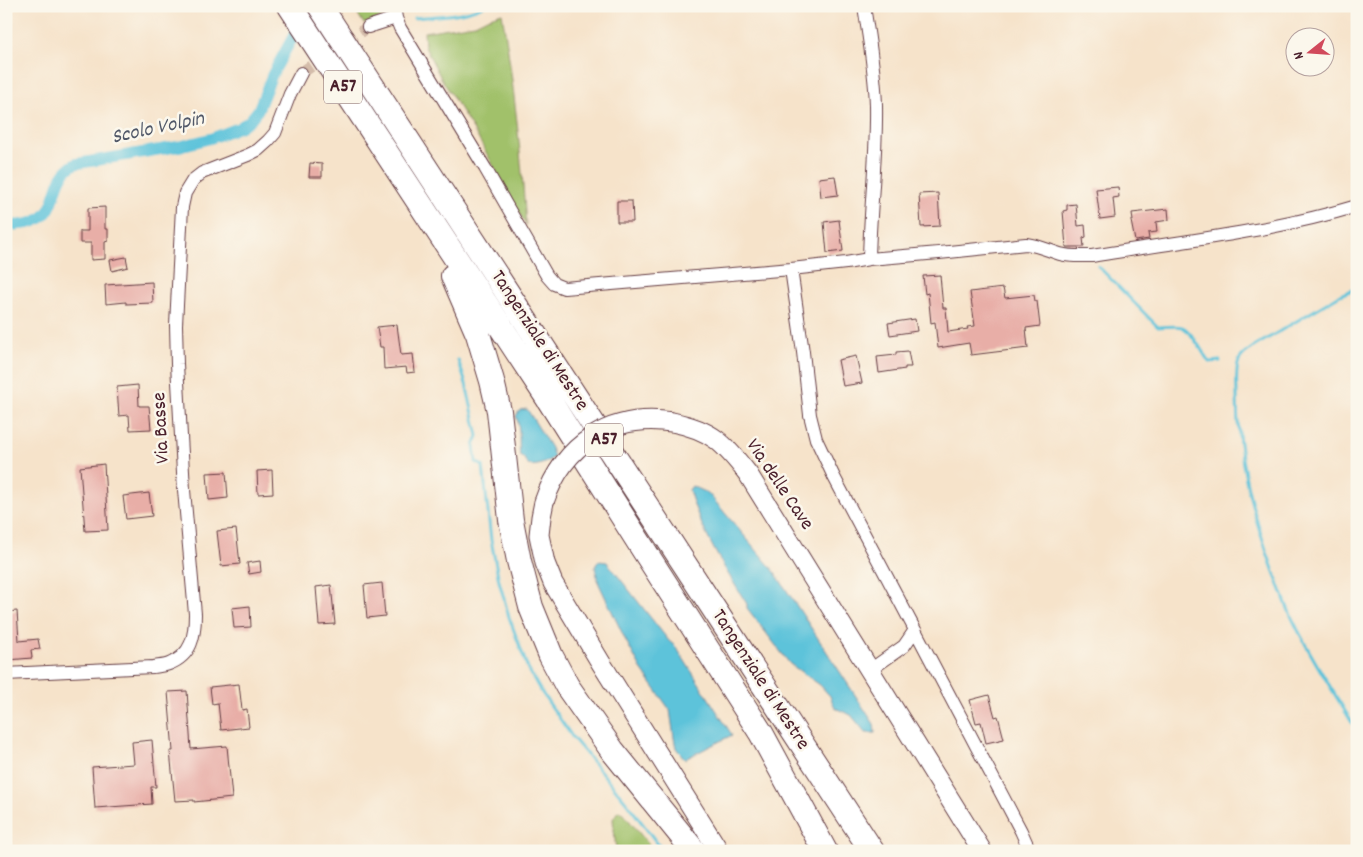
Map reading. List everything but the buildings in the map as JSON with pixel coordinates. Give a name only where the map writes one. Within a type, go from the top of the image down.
[{"type":"highway","name":"A57","points":[[290,6],[547,397],[761,733],[825,851]]},
{"type":"highway","name":"Tangenziale di Mestre","points":[[320,6],[872,851]]},
{"type":"highway","name":"A57","points":[[368,126],[455,278],[478,334],[499,411],[511,520],[519,560],[531,606],[550,656],[567,686],[602,736],[694,851]]},
{"type":"main road","name":"Via delle Cave","points":[[719,851],[553,584],[545,563],[539,535],[540,518],[550,485],[559,469],[574,451],[593,436],[614,426],[637,420],[655,420],[689,425],[713,436],[728,448],[748,474],[982,851]]},
{"type":"street","points":[[864,6],[871,47],[876,104],[869,259]]},
{"type":"street","points":[[368,27],[395,11],[400,28],[485,168],[547,276],[557,286],[568,289],[791,269],[869,259],[1026,244],[1040,246],[1062,255],[1092,256],[1209,238],[1318,217],[1357,206]]},
{"type":"street","name":"Via Basse","points":[[6,674],[153,667],[168,664],[187,652],[195,627],[195,614],[184,490],[177,364],[176,325],[182,207],[185,193],[193,180],[202,173],[248,155],[258,150],[268,141],[275,133],[290,94],[302,73]]},
{"type":"street","points":[[791,269],[810,415],[816,439],[1030,851]]},
{"type":"street","points":[[870,670],[904,646],[914,630]]},
{"type":"green space","points":[[353,6],[391,6],[390,14],[364,24]]},
{"type":"green space","points":[[502,13],[517,119],[526,225],[425,47],[424,32],[475,24]]},
{"type":"green space","points":[[618,811],[623,813],[654,851],[616,851],[613,819]]},
{"type":"water","points":[[527,409],[551,448],[554,457],[538,465],[528,465],[523,457],[520,456],[519,430],[516,416],[520,410]]},
{"type":"water","points":[[692,486],[708,493],[774,571],[874,724],[875,733],[866,733],[851,715],[835,708],[830,696],[820,685],[790,664],[747,608],[747,604],[722,563],[700,520],[689,490]]},
{"type":"water","points":[[598,561],[607,562],[669,641],[676,647],[732,735],[685,759],[676,748],[670,710],[641,669],[625,639],[599,584],[595,567]]},
{"type":"waterway","name":"Scolo Volpin","points":[[6,226],[30,223],[41,218],[52,204],[57,187],[66,171],[75,164],[181,146],[212,138],[240,127],[250,120],[258,110],[272,75],[310,6]]},
{"type":"waterway","points":[[414,18],[458,14],[483,6]]},
{"type":"waterway","points":[[510,6],[518,6]]},
{"type":"waterway","points":[[1098,266],[1158,327],[1182,327],[1193,337],[1209,362],[1220,361]]},
{"type":"waterway","points":[[1357,288],[1340,295],[1246,352],[1239,361],[1236,378],[1243,464],[1247,485],[1266,550],[1288,610],[1301,636],[1357,731]]},
{"type":"waterway","points":[[458,360],[466,384],[478,436],[474,446],[476,462],[483,466],[491,540],[499,581],[509,617],[528,669],[573,738],[627,803],[663,851]]},
{"type":"tunnel","points":[[301,73],[368,27]]}]
